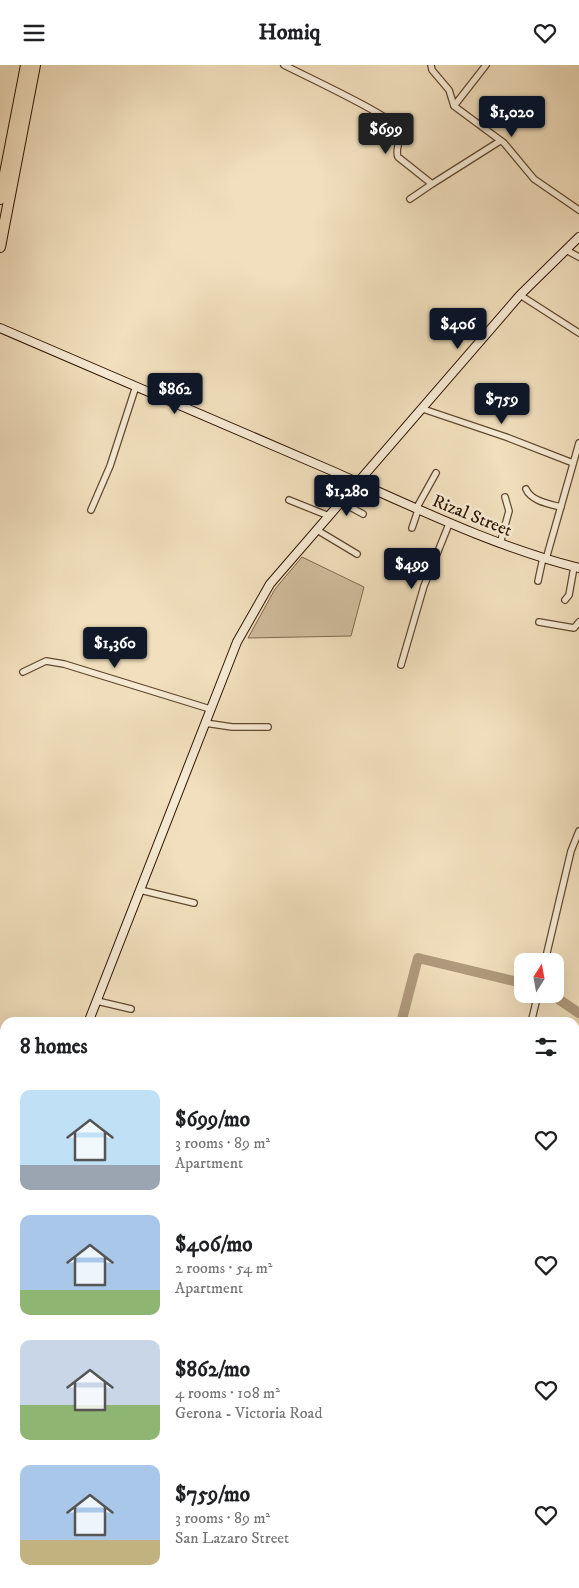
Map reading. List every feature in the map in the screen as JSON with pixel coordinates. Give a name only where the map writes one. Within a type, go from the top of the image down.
[{"type":"highway","points":[[0,199],[26,65]]},
{"type":"highway","points":[[0,247],[35,65]]},
{"type":"street","points":[[284,65],[382,115],[398,126],[400,131],[396,150],[398,157],[432,184]]},
{"type":"street","points":[[431,65],[432,70],[449,90],[454,106],[500,141],[534,179],[579,210]]},
{"type":"street","points":[[454,106],[486,65]]},
{"type":"street","points":[[410,199],[500,141]]},
{"type":"street","points":[[90,1017],[237,642],[270,584],[520,295],[579,237]]},
{"type":"street","points":[[566,250],[579,257]]},
{"type":"street","points":[[520,295],[579,333]]},
{"type":"street","name":"Rizal Street","points":[[0,328],[500,545],[577,568]]},
{"type":"street","points":[[91,510],[110,466],[136,386]]},
{"type":"street","points":[[423,409],[506,437],[573,463]]},
{"type":"street","points":[[538,581],[579,443]]},
{"type":"street","points":[[412,528],[417,509],[436,473]]},
{"type":"street","points":[[526,489],[540,501],[561,507]]},
{"type":"street","points":[[500,545],[509,511],[505,497]]},
{"type":"street","points":[[289,500],[329,515]]},
{"type":"street","points":[[341,502],[363,515]]},
{"type":"street","points":[[401,665],[424,586],[449,523]]},
{"type":"street","points":[[317,530],[357,554]]},
{"type":"street","points":[[565,600],[569,595],[577,568]]},
{"type":"street","points":[[539,622],[574,628],[579,622]]},
{"type":"street","points":[[23,672],[46,661],[64,664],[210,709]]},
{"type":"street","points":[[205,723],[232,727],[268,727]]},
{"type":"street","points":[[547,953],[571,851],[579,831]]},
{"type":"street","points":[[140,890],[194,903]]},
{"type":"street","points":[[97,1001],[132,1009]]},
{"type":"street","points":[[532,1017],[536,1003]]},
{"type":"shaded area","points":[[302,557],[364,587],[351,636],[248,638],[275,589]]},
{"type":"waterway","points":[[403,1017],[418,958],[514,981]]},
{"type":"waterway","points":[[564,1003],[579,1013]]}]
